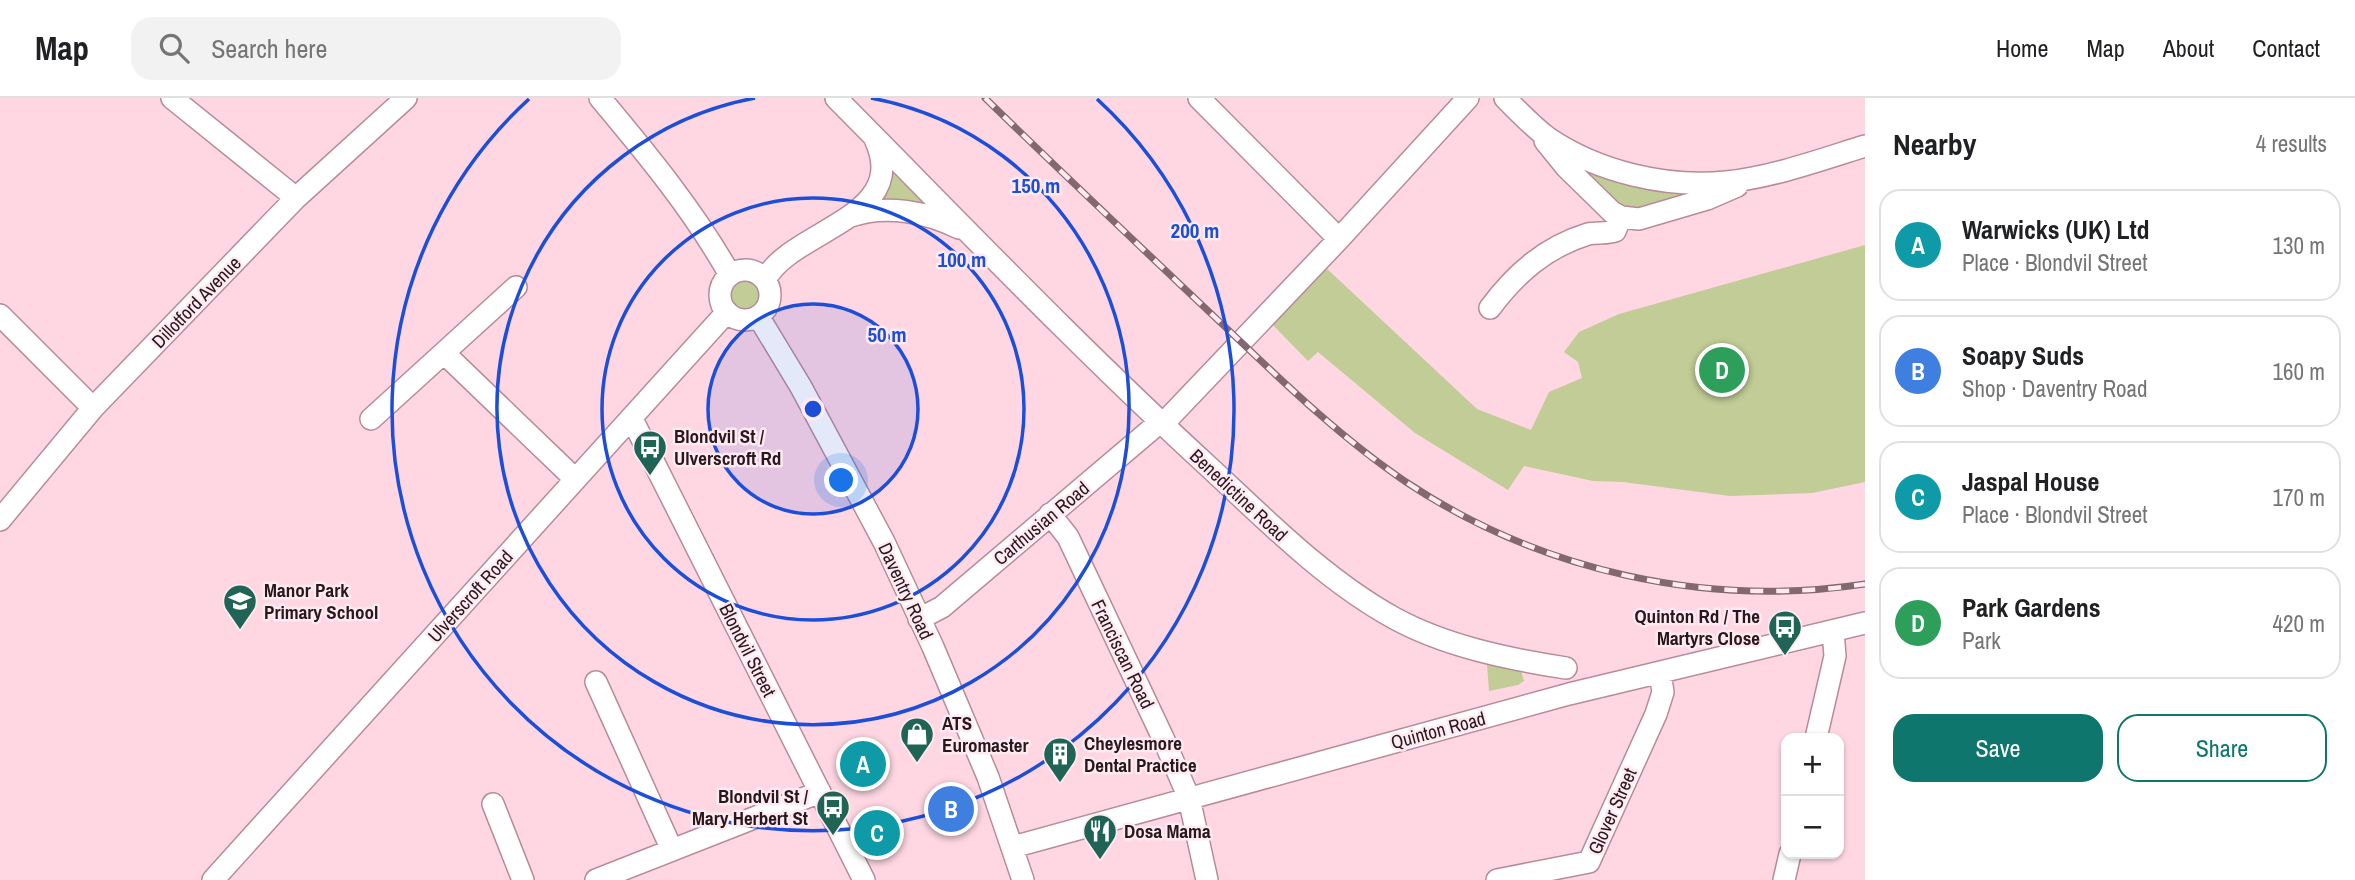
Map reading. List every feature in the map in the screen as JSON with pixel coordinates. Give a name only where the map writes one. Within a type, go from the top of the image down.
[{"type":"street","points":[[172,98],[296,198]]},
{"type":"street","name":"Dillotford Avenue","points":[[0,520],[93,408],[296,198],[406,98]]},
{"type":"street","points":[[600,98],[648,155],[706,236],[730,275]]},
{"type":"street","points":[[836,98],[870,132]]},
{"type":"street","points":[[1199,98],[1339,239]]},
{"type":"street","name":"Carthusian Road","points":[[919,619],[942,607],[1161,423],[1339,239],[1468,98]]},
{"type":"street","points":[[1505,98],[1535,128],[1566,167],[1612,212],[1621,217],[1639,219],[1688,205],[1759,177],[1865,146]]},
{"type":"street","points":[[1535,128],[1574,152],[1623,172],[1666,181],[1698,183],[1759,177]]},
{"type":"street","name":"Benedictine Road","points":[[765,280],[778,263],[849,217],[872,195],[880,178],[880,156],[870,132]]},
{"type":"street","name":"Benedictine Road","points":[[870,132],[967,232],[1161,423],[1294,546],[1354,592],[1393,617],[1446,640],[1534,663],[1566,668]]},
{"type":"street","name":"Benedictine Road","points":[[849,217],[868,212],[900,211],[932,218],[967,232]]},
{"type":"street","points":[[1490,308],[1510,282],[1550,250],[1591,234],[1615,231],[1621,217]]},
{"type":"street","points":[[748,270],[765,280],[769,297],[766,307],[758,316],[742,319],[727,312],[720,294],[723,283],[730,275],[748,270]]},
{"type":"street","points":[[372,419],[516,287]]},
{"type":"street","name":"Ulverscroft Road","points":[[218,878],[727,312]]},
{"type":"street","points":[[0,315],[93,408]]},
{"type":"street","name":"Daventry Road","points":[[758,316],[845,467],[919,619],[988,777],[1023,880]]},
{"type":"street","points":[[444,353],[575,480]]},
{"type":"street","name":"Blondvil Street","points":[[632,419],[864,880]]},
{"type":"street","name":"Franciscan Road","points":[[1050,514],[1068,537],[1173,758],[1189,798],[1207,880]]},
{"type":"street","name":"Quinton Road","points":[[1013,847],[1569,694],[1865,623]]},
{"type":"street","points":[[1817,733],[1835,656],[1833,631]]},
{"type":"street","name":"Glover Street","points":[[1497,880],[1589,862],[1656,714],[1663,692],[1660,673]]},
{"type":"street","points":[[596,682],[672,850]]},
{"type":"street","points":[[596,880],[820,792]]},
{"type":"street","points":[[493,804],[523,880]]},
{"type":"street","points":[[1783,880],[1789,859]]},
{"type":"green space","points":[[1570,163],[1704,193],[1631,214]]},
{"type":"green space","points":[[890,166],[934,207],[878,205]]},
{"type":"green space","points":[[1865,245],[1865,482],[1812,493],[1730,496],[1623,482],[1593,481],[1524,466],[1508,490],[1415,433],[1318,352],[1308,361],[1269,321],[1324,266],[1477,409],[1531,430],[1549,392],[1582,378],[1578,362],[1564,352],[1579,332],[1619,314]]},
{"type":"green space","points":[[745,275],[758,281],[764,294],[758,307],[745,313],[732,307],[726,294],[732,281]]},
{"type":"green space","points":[[1487,664],[1521,671],[1524,681],[1518,685],[1489,691]]},
{"type":"railway","points":[[985,98],[1326,420],[1379,463],[1458,513],[1512,539],[1568,560],[1685,586],[1745,591],[1805,590],[1865,584]]},
{"type":"place","name":"Park Gardens","points":[[1722,370]]},
{"type":"place","name":"Blondvil St / Ulverscroft Rd","points":[[650,477]]},
{"type":"place","name":"Manor Park Primary School","points":[[240,631]]},
{"type":"place","name":"Quinton Rd / The Martyrs Close","points":[[1785,657]]},
{"type":"place","name":"Warwicks (UK) Ltd","points":[[863,764]]},
{"type":"place","name":"ATS Euromaster","points":[[917,764]]},
{"type":"place","name":"Cheylesmore Dental Practice","points":[[1060,784]]},
{"type":"place","name":"Soapy Suds","points":[[951,809]]},
{"type":"place","name":"Jaspal House","points":[[877,833]]},
{"type":"place","name":"Blondvil St / Mary Herbert St","points":[[833,837]]},
{"type":"place","name":"Dosa Mama","points":[[1100,861]]}]
